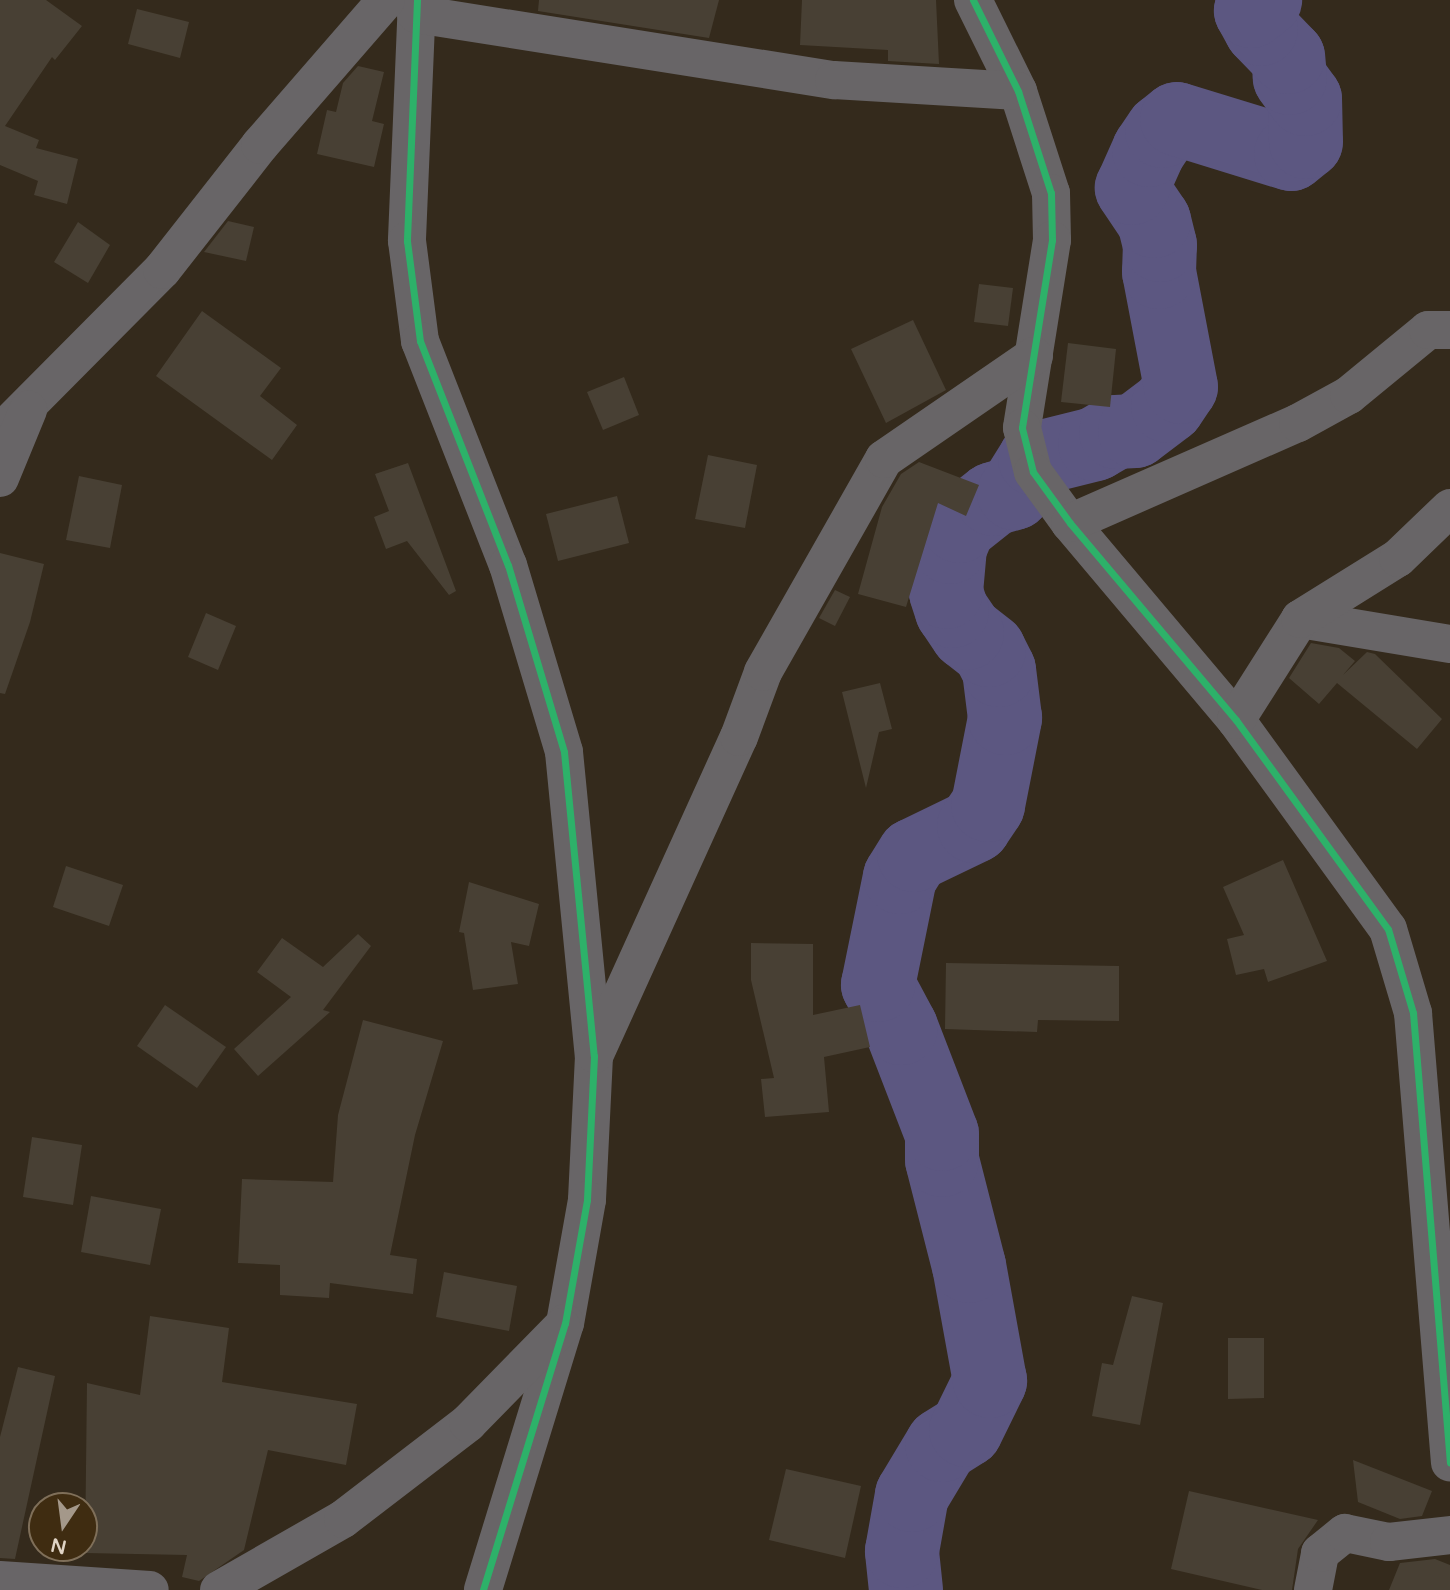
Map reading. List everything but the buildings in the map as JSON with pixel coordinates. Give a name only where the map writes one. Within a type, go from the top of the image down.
[{"type":"street","points":[[973,0],[1018,91],[1041,152],[1051,193],[1052,240],[1022,428],[1030,464],[1070,523],[1236,720],[1388,929],[1413,1013],[1450,1462]]},
{"type":"street","points":[[406,5],[834,80],[1018,91]]},
{"type":"street","points":[[0,433],[34,395],[162,270],[260,145],[406,5]]},
{"type":"street","points":[[406,5],[407,241],[420,341],[508,565],[564,752],[594,1056],[587,1200],[565,1323],[483,1590]]},
{"type":"street","points":[[1070,523],[1298,423],[1349,395],[1428,330],[1450,330]]},
{"type":"street","points":[[594,1056],[739,737],[763,672],[884,459],[1034,356]]},
{"type":"street","points":[[0,478],[34,395]]},
{"type":"street","points":[[1236,720],[1300,619],[1398,558],[1450,509]]},
{"type":"street","points":[[1300,619],[1450,644]]},
{"type":"street","points":[[219,1590],[343,1519],[468,1423],[565,1323]]},
{"type":"street","points":[[1313,1590],[1320,1553],[1345,1534],[1390,1542],[1450,1535]]},
{"type":"street","points":[[0,1580],[150,1590]]},
{"type":"waterway","points":[[906,1590],[902,1551],[912,1495],[942,1445],[966,1430],[990,1381],[969,1266],[942,1160],[942,1134],[901,1028],[878,985],[900,877],[914,855],[974,826],[988,805],[1005,718],[999,670],[989,650],[967,633],[952,611],[946,592],[950,547],[959,526],[993,499],[1014,493],[1035,459],[1095,444],[1116,432],[1135,431],[1168,406],[1181,387],[1159,272],[1160,245],[1154,221],[1132,188],[1149,150],[1162,131],[1177,119],[1291,154],[1306,142],[1305,99],[1290,78],[1288,57],[1261,29],[1251,11],[1265,0]]},
{"type":"cycle path","points":[[417,0],[407,241],[420,341],[508,565],[564,752],[594,1056],[587,1200],[565,1323],[483,1590]]},
{"type":"cycle path","points":[[973,0],[1018,91],[1051,193],[1052,240],[1022,428],[1033,472],[1070,523],[1236,720],[1388,929],[1413,1013],[1450,1462]]}]
